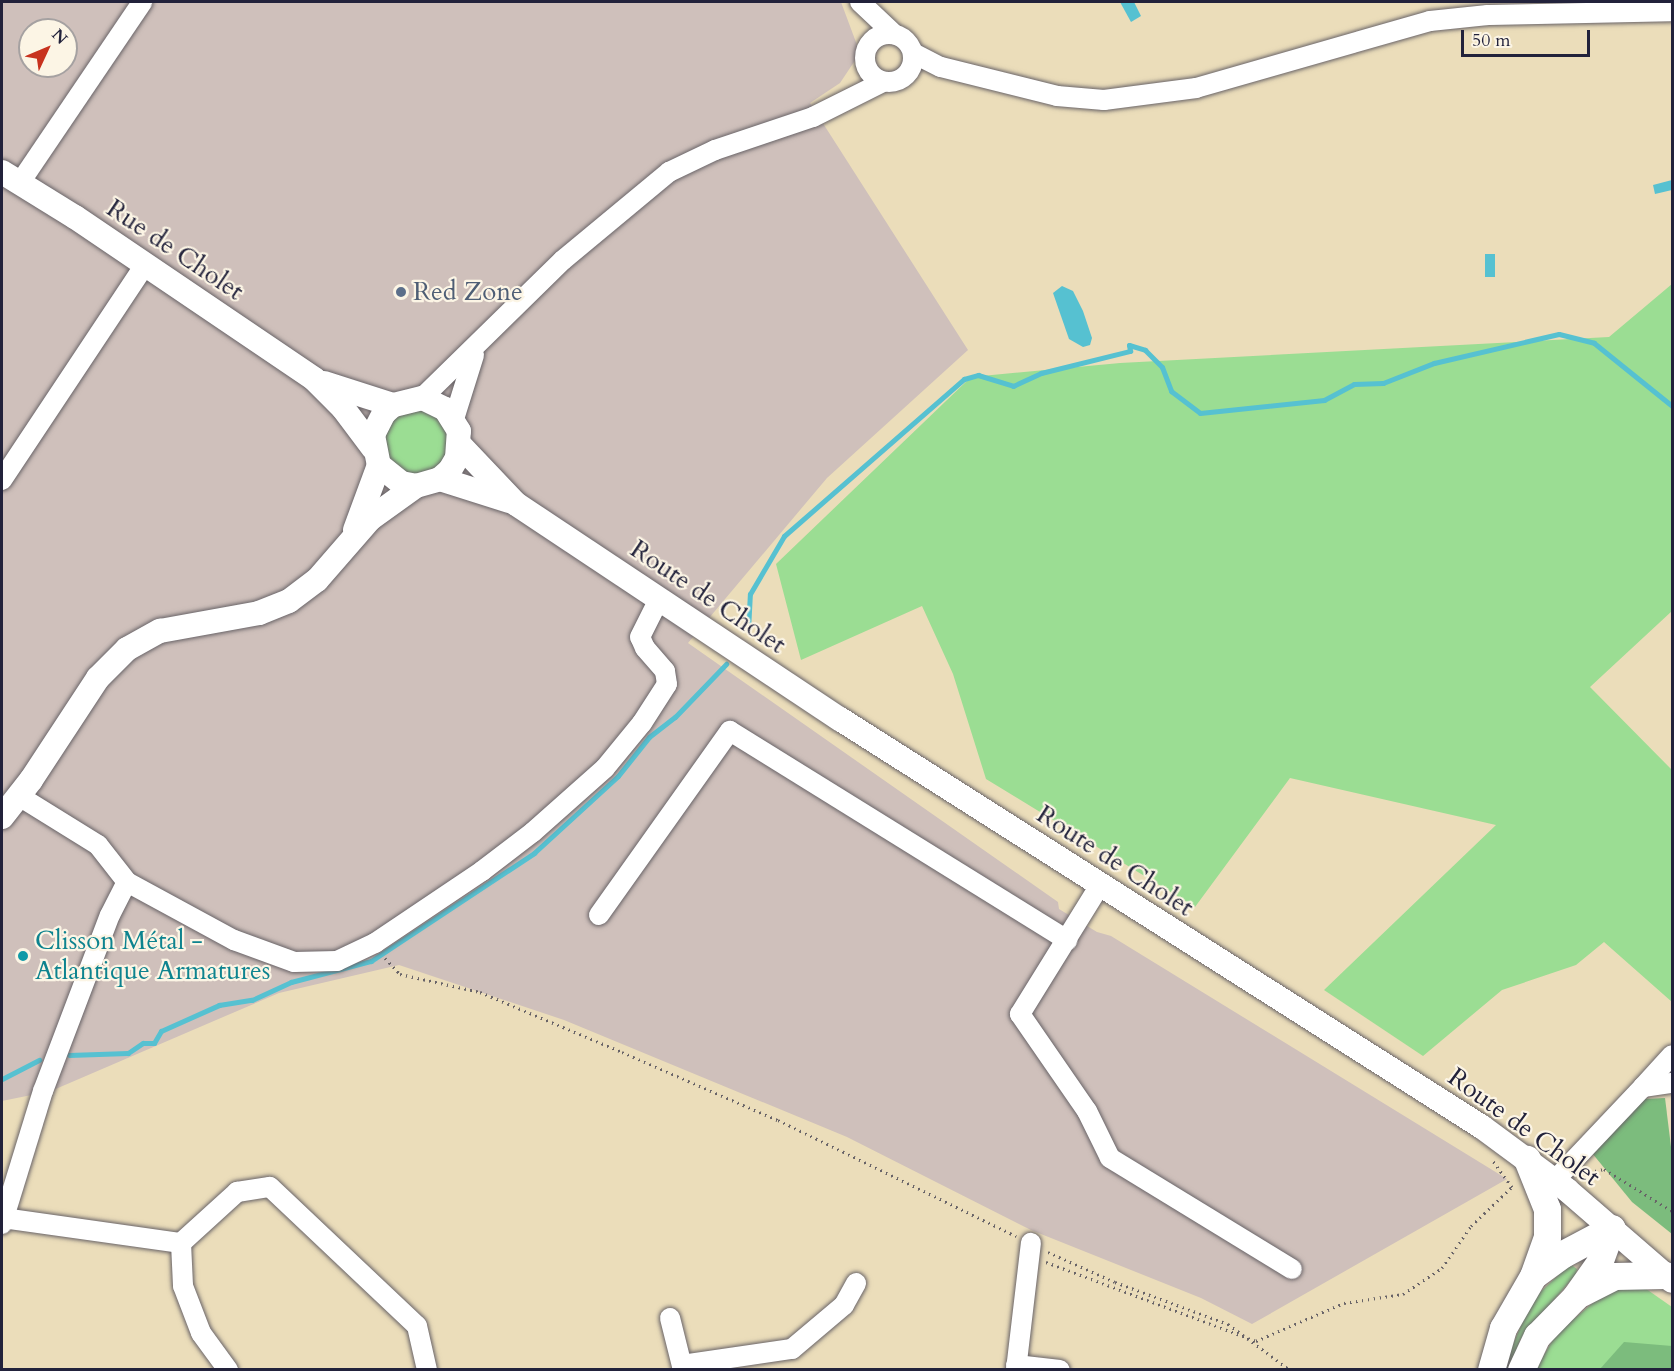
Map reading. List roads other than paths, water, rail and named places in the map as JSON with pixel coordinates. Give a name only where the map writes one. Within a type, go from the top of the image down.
[{"type":"highway","points":[[1491,1370],[1503,1328],[1533,1276],[1548,1224],[1540,1185],[1527,1159]]},
{"type":"highway","points":[[1533,1276],[1570,1249],[1612,1228]]},
{"type":"highway","points":[[1521,1370],[1537,1336],[1575,1297],[1599,1263],[1612,1228]]},
{"type":"highway","points":[[1575,1297],[1614,1276],[1669,1278]]},
{"type":"main road","name":"Rue de Cholet","points":[[10,178],[145,265],[314,379],[343,408],[376,456]]},
{"type":"main road","name":"Rue de Cholet","points":[[314,379],[354,395],[393,405]]},
{"type":"main road","points":[[7,807],[98,678],[127,649],[160,631],[259,614],[289,601],[317,580],[353,536],[416,486],[440,479],[458,458],[460,445],[454,418],[445,409],[422,398],[393,405],[377,423],[376,456],[353,536]]},
{"type":"main road","name":"Route de Cholet","points":[[460,445],[516,504],[1100,885],[1505,1143],[1561,1185],[1669,1278]]},
{"type":"main road","points":[[376,456],[401,483],[416,486]]},
{"type":"main road","name":"Route de Cholet","points":[[440,479],[516,504]]},
{"type":"street","points":[[10,178],[142,2]]},
{"type":"street","points":[[863,6],[894,34],[903,38],[913,53],[941,67],[1057,96],[1104,100],[1179,92],[1273,69],[1430,21],[1488,15],[1672,11]]},
{"type":"street","points":[[863,6],[873,40]]},
{"type":"street","points":[[847,97],[866,64],[868,47],[873,40],[894,34]]},
{"type":"street","points":[[909,73],[913,53]]},
{"type":"street","points":[[866,64],[869,72],[883,82]]},
{"type":"street","points":[[422,398],[476,349],[502,319],[563,260],[669,172],[715,150],[813,117],[847,97],[883,82],[902,79],[909,73],[941,67]]},
{"type":"street","points":[[2,480],[145,265]]},
{"type":"street","points":[[454,418],[476,349]]},
{"type":"street","points":[[7,807],[98,846],[127,882],[274,958],[319,964],[358,954],[533,832],[605,768],[642,723],[667,684],[665,671],[645,648],[640,637],[659,599]]},
{"type":"street","points":[[599,915],[730,731],[1067,940]]},
{"type":"street","points":[[127,882],[110,915],[59,1046],[2,1221],[182,1243]]},
{"type":"street","points":[[1100,885],[1020,1014],[1087,1111],[1110,1158],[1292,1269]]},
{"type":"street","points":[[1561,1185],[1672,1055]]},
{"type":"street","points":[[1643,1087],[1672,1083]]},
{"type":"street","points":[[228,1370],[201,1333],[183,1286],[182,1243],[237,1192],[270,1187],[417,1326],[427,1370]]},
{"type":"street","points":[[1035,1251],[1016,1367],[1060,1370]]},
{"type":"street","points":[[670,1318],[682,1367],[792,1349],[844,1305],[856,1283]]},
{"type":"water","points":[[1120,2],[1134,2],[1141,16],[1131,22]]},
{"type":"water","points":[[1672,180],[1672,190],[1655,194],[1653,185]]},
{"type":"water","points":[[1485,254],[1495,254],[1495,277],[1485,277]]},
{"type":"water","points":[[1062,286],[1073,291],[1083,311],[1092,338],[1090,345],[1083,347],[1069,339],[1053,293]]},
{"type":"waterway","points":[[748,630],[750,594],[784,536],[964,379],[978,375],[1013,386],[1041,373],[1130,351],[1129,345],[1145,350],[1162,367],[1171,391],[1200,413],[1324,400],[1354,384],[1383,383],[1434,363],[1559,334],[1594,343],[1672,406]]},
{"type":"waterway","points":[[69,1055],[128,1053],[143,1043],[154,1043],[161,1031],[219,1005],[252,1000],[291,982],[371,961],[534,853],[618,776],[649,737],[675,717],[726,664]]},
{"type":"waterway","points":[[2,1079],[39,1060]]},
{"type":"place","name":"Red Zone","points":[[401,292]]},
{"type":"place","name":"Clisson Métal - Atlantique Armatures","points":[[23,956]]}]
